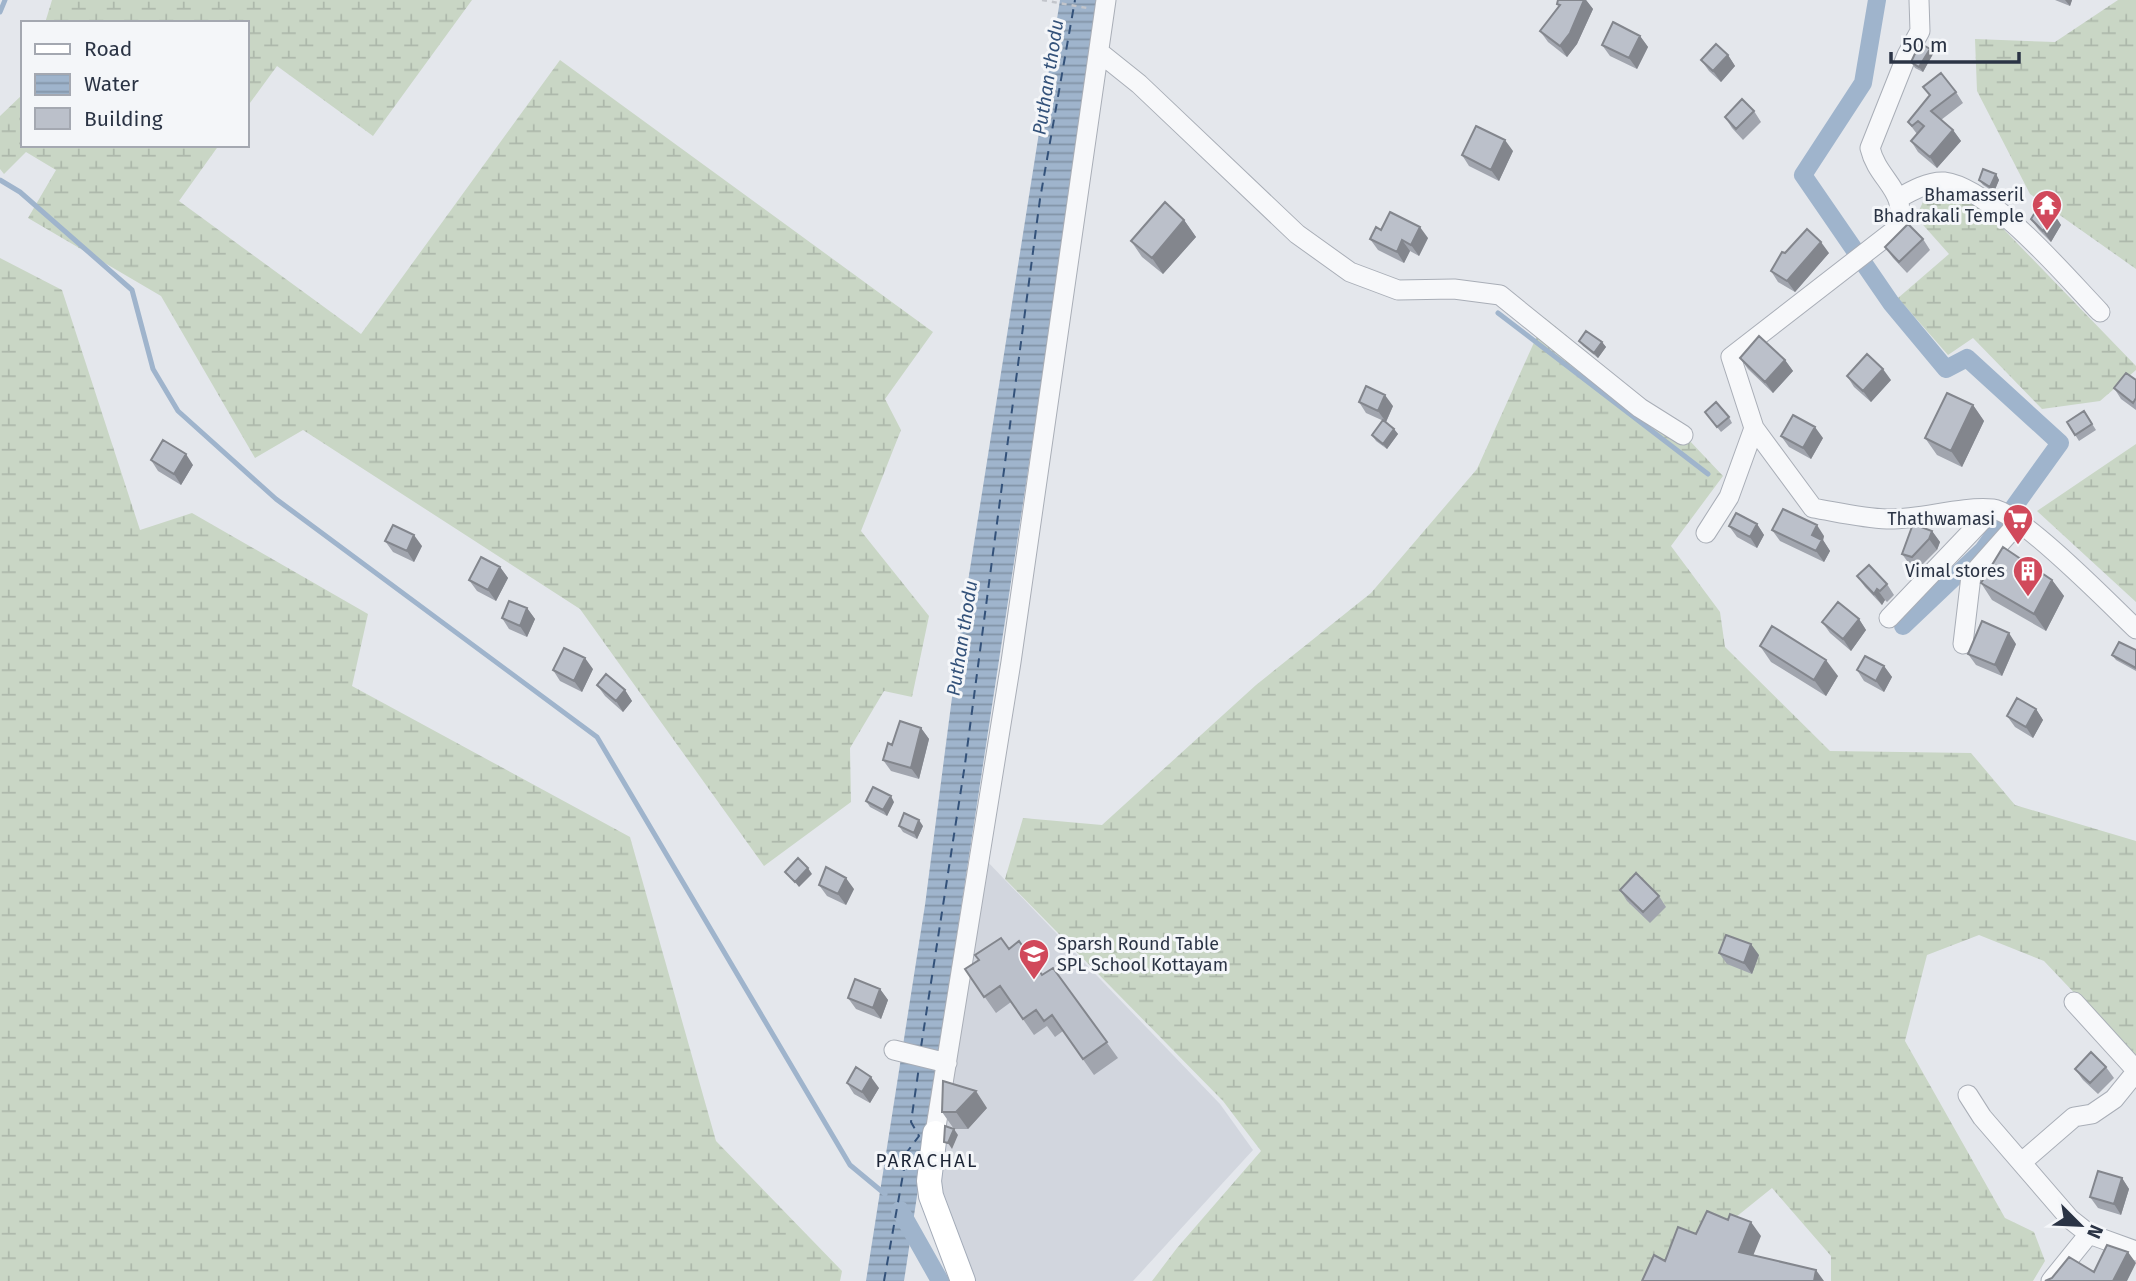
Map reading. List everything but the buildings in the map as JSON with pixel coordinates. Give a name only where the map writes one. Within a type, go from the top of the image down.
[{"type":"main road","points":[[935,1133],[929,1181],[931,1196],[963,1281]]},
{"type":"street","points":[[1919,0],[1920,31],[1901,67],[1870,148],[1873,162],[1899,198],[1902,214],[1896,229],[1731,357],[1754,428],[1813,508],[1888,519],[1941,512],[2007,516],[2136,629]]},
{"type":"street","points":[[935,1133],[1011,662],[1106,5]]},
{"type":"street","points":[[1098,52],[1139,84],[1297,234],[1350,272],[1398,290],[1454,289],[1500,295],[1640,408],[1683,435]]},
{"type":"street","points":[[1899,198],[1921,187],[1944,182],[1968,191],[2003,213],[2100,312]]},
{"type":"street","points":[[1706,533],[1729,496],[1754,428]]},
{"type":"street","points":[[1889,618],[2007,516]]},
{"type":"street","points":[[1963,644],[1970,576],[2007,516]]},
{"type":"street","points":[[2022,1162],[2074,1117],[2092,1114],[2114,1099],[2136,1071],[2074,1002]]},
{"type":"street","points":[[894,1050],[947,1063]]},
{"type":"street","points":[[1968,1095],[1982,1117],[2048,1196],[2089,1234],[2136,1251]]},
{"type":"street","points":[[2051,1281],[2089,1234]]},
{"type":"path","points":[[1044,1],[1106,5]]},
{"type":"shaded area","name":"Sparsh Round Table SPL School Kottayam","points":[[984,858],[1220,1104],[1253,1150],[1133,1281],[976,1281],[941,1202],[937,1179]]},
{"type":"green space","points":[[52,0],[472,0],[373,136],[277,66],[248,106],[248,21],[46,21]]},
{"type":"green space","points":[[2118,0],[2136,0],[2136,269],[2030,194],[1977,91],[1975,39],[2055,42]]},
{"type":"green space","points":[[560,60],[933,332],[885,399],[901,430],[861,531],[929,616],[912,697],[884,691],[850,748],[851,802],[764,866],[580,609],[303,430],[255,458],[161,296],[28,218],[56,170],[26,152],[4,174],[0,169],[0,116],[21,96],[21,147],[218,147],[179,201],[361,334]]},
{"type":"green space","points":[[1928,191],[1956,192],[1986,211],[2136,366],[2136,370],[2100,401],[2042,409],[1973,338],[1948,355],[1898,298],[1949,254],[1916,217]]},
{"type":"green space","points":[[0,258],[62,290],[140,530],[192,513],[368,614],[352,686],[630,837],[716,1141],[842,1271],[840,1281],[0,1281]]},
{"type":"green space","points":[[1545,318],[1670,420],[1723,476],[1671,546],[1720,612],[1725,647],[1830,751],[1971,753],[2015,805],[2136,841],[2136,1058],[2044,961],[1979,935],[1927,955],[1905,1041],[2005,1218],[2034,1232],[2045,1261],[2033,1281],[1831,1281],[1831,1256],[1772,1188],[1685,1258],[1679,1281],[1152,1281],[1261,1151],[1223,1101],[1005,879],[1023,818],[1102,825],[1256,685],[1371,593],[1477,469]]},
{"type":"green space","points":[[2136,444],[2136,602],[2037,511]]},
{"type":"water","name":"Puthan thodu","points":[[1060,0],[1100,0],[904,1281],[866,1281],[925,905],[963,613]]},
{"type":"waterway","points":[[0,12],[5,0]]},
{"type":"waterway","points":[[1877,0],[1863,83],[1803,175],[1891,303],[1946,369],[1967,358],[2060,443],[1983,550],[1903,626]]},
{"type":"waterway","points":[[0,180],[20,192],[132,290],[153,369],[178,411],[276,499],[597,737],[850,1165],[885,1194]]},
{"type":"waterway","points":[[1498,313],[1708,474]]},
{"type":"waterway","points":[[900,1210],[940,1281]]},
{"type":"ferry route","points":[[921,1047],[965,764],[1040,199],[1075,0]]},
{"type":"ferry route","points":[[884,1281],[907,1152],[919,1136],[911,1122],[919,1067]]},
{"type":"place","name":"Bhamasseril Bhadrakali Temple","points":[[2047,232]]},
{"type":"place","name":"Thathwamasi","points":[[2018,546]]},
{"type":"place","name":"Vimal stores","points":[[2028,598]]},
{"type":"place","name":"Sparsh Round Table SPL School Kottayam","points":[[1034,981]]},
{"type":"district","name":"PARACHAL","points":[[927,1160]]}]
